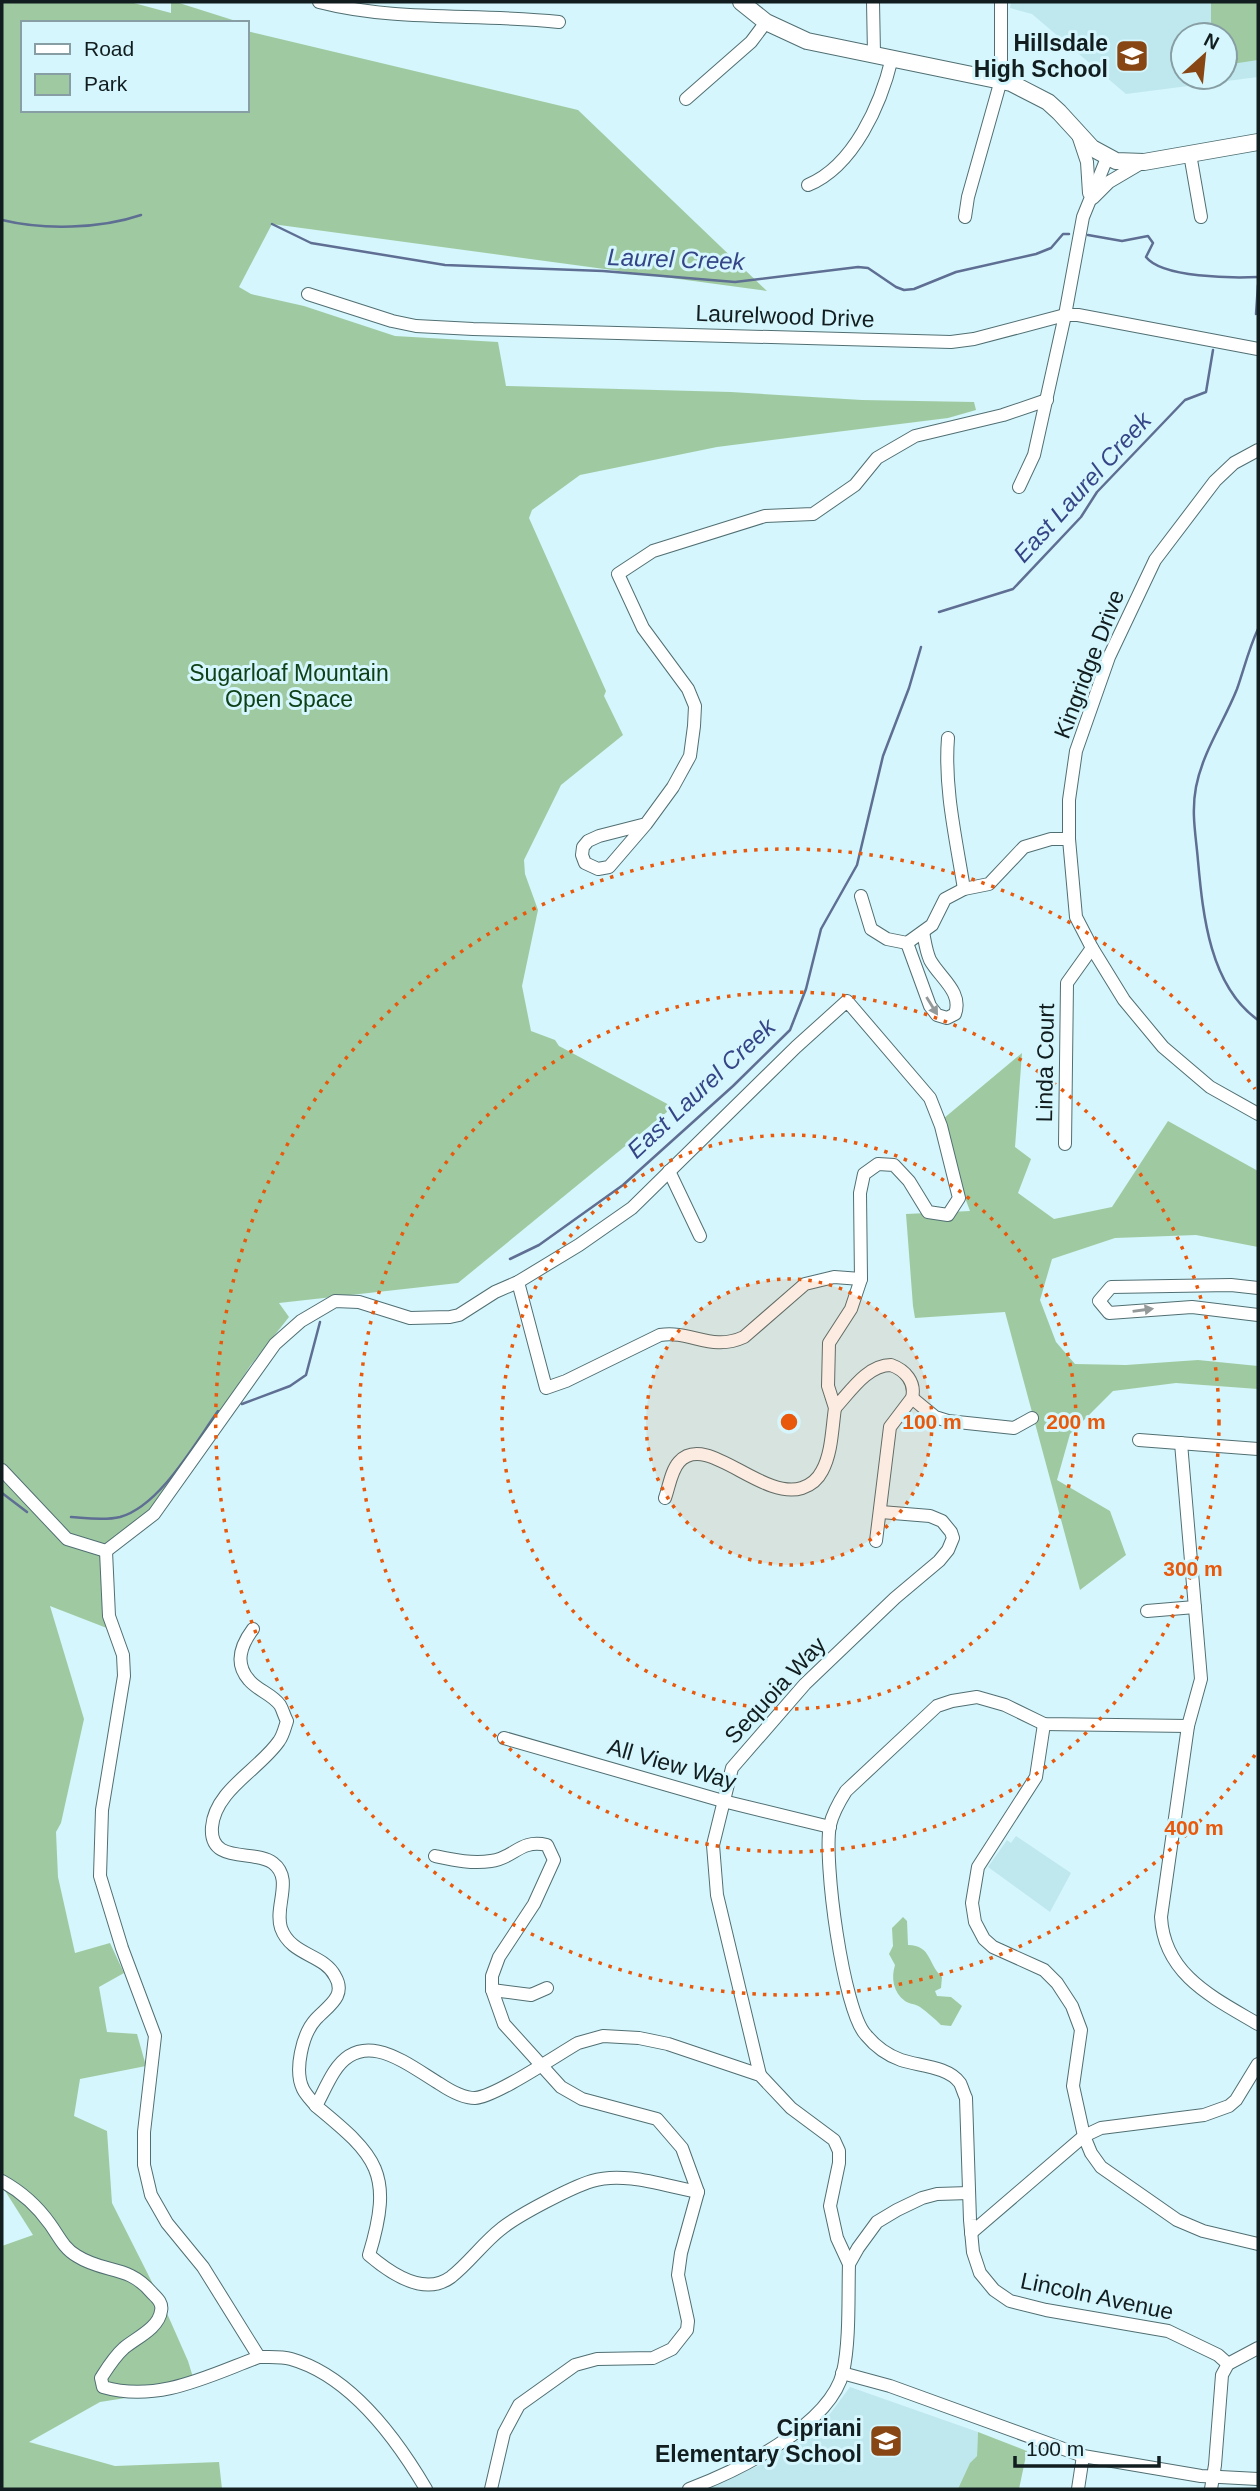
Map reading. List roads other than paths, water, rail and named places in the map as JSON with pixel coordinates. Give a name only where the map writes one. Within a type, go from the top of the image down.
[{"type":"main road","points":[[741,2],[766,22],[807,41],[1001,80],[1036,94],[1059,112],[1092,149],[1107,158],[1125,163],[1258,142]]},
{"type":"street","points":[[319,2],[342,8],[392,7],[559,22]]},
{"type":"street","points":[[873,2],[874,54]]},
{"type":"street","points":[[965,216],[1001,80],[1001,2]]},
{"type":"street","points":[[686,99],[751,42],[766,22]]},
{"type":"street","points":[[808,185],[830,173],[861,133],[872,113],[892,58]]},
{"type":"street","points":[[1078,134],[1089,172],[1087,207]]},
{"type":"street","points":[[1190,154],[1201,217]]},
{"type":"street","points":[[1020,486],[1034,455],[1065,315],[1083,217],[1107,158]]},
{"type":"street","points":[[1087,207],[1109,182],[1144,162]]},
{"type":"street","name":"Laurelwood Drive","points":[[309,294],[416,326],[951,342],[974,340],[1065,315],[1079,315],[1258,349]]},
{"type":"street","points":[[646,824],[587,841],[582,855],[586,863],[598,869],[609,867],[646,824],[673,787],[690,756],[695,706],[688,689],[643,628],[618,574],[653,551],[765,516],[813,514],[855,485],[877,458],[915,436],[1003,415],[1046,400]]},
{"type":"street","name":"Kingridge Drive","points":[[1258,450],[1234,463],[1215,481],[1155,560],[1109,657],[1076,751],[1069,800],[1069,839],[1076,917],[1092,948],[1124,1000],[1163,1047],[1210,1087],[1258,1114]]},
{"type":"street","points":[[948,738],[947,772],[964,889]]},
{"type":"street","points":[[861,895],[871,929],[887,939],[907,943],[932,925],[945,899],[964,889],[989,884],[1024,847],[1051,839],[1069,839]]},
{"type":"street","points":[[907,943],[930,1006],[937,1015],[947,1018],[955,1014],[958,1005],[955,994],[931,961],[923,932]]},
{"type":"street","name":"Linda Court","points":[[1066,1144],[1067,983],[1092,948]]},
{"type":"street","points":[[106,1551],[154,1514],[275,1344],[301,1321],[335,1301],[359,1302],[410,1318],[450,1317],[459,1315],[495,1292],[518,1282],[579,1245],[632,1208],[847,1001],[930,1098],[942,1126],[959,1198],[948,1215],[928,1212],[909,1181],[894,1165],[878,1164],[864,1174],[860,1193],[861,1279],[851,1309],[829,1343],[828,1386],[835,1408],[824,1468],[815,1481],[790,1490],[773,1488],[699,1453],[691,1454],[679,1462],[665,1497]]},
{"type":"street","points":[[668,1171],[700,1236]]},
{"type":"street","points":[[518,1282],[546,1388],[660,1335],[671,1334],[718,1343],[733,1342],[744,1337],[805,1284],[834,1277],[861,1279]]},
{"type":"street","points":[[1258,1288],[1231,1285],[1111,1287],[1099,1301],[1109,1312],[1192,1307],[1258,1315]]},
{"type":"street","points":[[835,1408],[867,1374],[885,1365],[891,1365],[906,1373],[914,1392],[890,1427],[876,1541]]},
{"type":"street","points":[[912,1398],[927,1412],[948,1421],[1014,1428],[1032,1419]]},
{"type":"street","points":[[1139,1440],[1258,1449]]},
{"type":"street","points":[[1181,1443],[1201,1679],[1188,1726],[1161,1917],[1162,1935],[1170,1951],[1200,1990],[1258,2024]]},
{"type":"street","points":[[2,1470],[67,1539],[106,1551]]},
{"type":"street","name":"Sequoia Way","points":[[760,2075],[717,1895],[713,1845],[732,1768],[797,1693],[948,1550],[953,1538],[942,1521],[930,1516],[881,1512]]},
{"type":"street","points":[[106,1551],[109,1616],[122,1654],[124,1676],[102,1810],[100,1877],[122,1948],[155,2036],[144,2132],[144,2165],[151,2195],[167,2223],[203,2267],[259,2357]]},
{"type":"street","points":[[1147,1611],[1195,1607]]},
{"type":"street","points":[[253,1629],[242,1643],[240,1657],[243,1668],[249,1681],[280,1706],[287,1721],[281,1740],[222,1800],[215,1812],[211,1829],[216,1844],[225,1852],[267,1858],[276,1865],[283,1878],[278,1910],[281,1928],[290,1943],[302,1953],[326,1965],[334,1972],[338,1981],[339,1991],[335,2000],[310,2027],[299,2071],[303,2091],[316,2106],[354,2136],[376,2166],[380,2189],[376,2235],[369,2255],[382,2266],[415,2283],[438,2283],[450,2277],[502,2228],[580,2185],[618,2177],[698,2192]]},
{"type":"street","name":"Lincoln Avenue","points":[[1188,1726],[1044,1724],[1005,1705],[977,1698],[937,1706],[846,1791],[836,1806],[830,1827],[832,1899],[849,1991],[863,2033],[881,2050],[899,2059],[946,2072],[959,2082],[965,2098],[973,2252],[980,2273],[994,2290],[1010,2301],[1046,2311],[1168,2331],[1219,2354],[1228,2364]]},
{"type":"street","points":[[1044,1724],[1037,1777],[980,1861],[974,1878],[972,1903],[975,1922],[984,1939],[1003,1953],[1044,1970],[1073,2006],[1081,2030],[1073,2086],[1084,2136],[1101,2167],[1177,2220],[1203,2231],[1258,2244]]},
{"type":"street","name":"All View Way","points":[[504,1738],[723,1801],[830,1827]]},
{"type":"street","points":[[435,1856],[468,1862],[493,1861],[533,1842],[547,1845],[554,1860],[534,1904],[499,1957],[492,1976],[492,1990],[505,2024],[561,2087],[582,2099],[657,2119],[682,2148],[698,2192],[681,2253],[678,2275],[688,2321],[687,2330],[672,2349],[653,2358],[597,2359],[575,2365],[519,2405],[504,2433],[491,2489]]},
{"type":"street","points":[[492,1990],[531,1995],[547,1988]]},
{"type":"street","points":[[316,2106],[334,2071],[345,2059],[367,2050],[388,2052],[446,2088],[470,2098],[481,2097],[500,2089],[591,2038],[622,2036],[668,2044],[760,2075],[791,2108],[834,2140],[839,2151],[839,2163],[830,2206],[837,2238],[849,2264]]},
{"type":"street","points":[[971,2233],[1084,2136],[1109,2126],[1204,2115],[1229,2106],[1236,2101],[1258,2064]]},
{"type":"street","points":[[2,2181],[25,2197],[75,2255],[94,2265],[142,2280],[161,2303],[162,2313],[153,2326],[123,2349],[110,2363],[101,2378],[103,2387],[119,2392],[163,2391],[190,2385],[259,2357],[289,2358],[329,2376],[351,2392],[413,2467],[426,2489]]},
{"type":"street","points":[[689,2489],[721,2477],[805,2425],[828,2398],[842,2373],[849,2264],[877,2222],[922,2198],[937,2194],[969,2193]]},
{"type":"street","points":[[1211,2489],[1222,2375],[1228,2364],[1258,2348]]},
{"type":"street","points":[[842,2373],[890,2386],[1083,2456],[1202,2476],[1258,2479]]},
{"type":"street","points":[[1077,2489],[1083,2456]]},
{"type":"waterway","name":"Laurel Creek","points":[[2,220],[53,227],[108,223],[141,215]]},
{"type":"waterway","name":"Laurel Creek","points":[[272,224],[311,243],[445,265],[603,271],[735,282],[858,267],[868,268],[904,290],[914,289],[956,272],[1036,254],[1051,248],[1063,234],[1069,234]]},
{"type":"waterway","name":"Laurel Creek","points":[[1088,235],[1122,241],[1148,236],[1153,243],[1146,257],[1154,264],[1182,273],[1258,277]]},
{"type":"waterway","name":"East Laurel Creek","points":[[1256,314],[1258,285]]},
{"type":"waterway","name":"East Laurel Creek","points":[[939,612],[1013,589],[1081,517],[1097,492],[1185,400],[1206,392],[1213,350]]},
{"type":"waterway","points":[[1258,629],[1237,689],[1199,774],[1194,815],[1203,904],[1212,948],[1229,989],[1242,1006],[1258,1020]]},
{"type":"waterway","name":"East Laurel Creek","points":[[510,1259],[539,1245],[623,1185],[733,1086],[790,1030],[806,989],[821,929],[857,865],[883,756],[909,688],[921,647]]},
{"type":"waterway","name":"East Laurel Creek","points":[[242,1404],[290,1386],[306,1375],[320,1322]]},
{"type":"waterway","name":"East Laurel Creek","points":[[71,1517],[108,1519],[135,1511],[163,1487],[218,1411]]},
{"type":"waterway","name":"East Laurel Creek","points":[[2,1493],[27,1512]]},
{"type":"place","name":"Hillsdale High School","points":[[1132,56]]},
{"type":"place","name":"Cipriani Elementary School","points":[[886,2441]]},
{"type":"park label","name":"Sugarloaf Mountain Open Space","points":[[289,686]]}]
